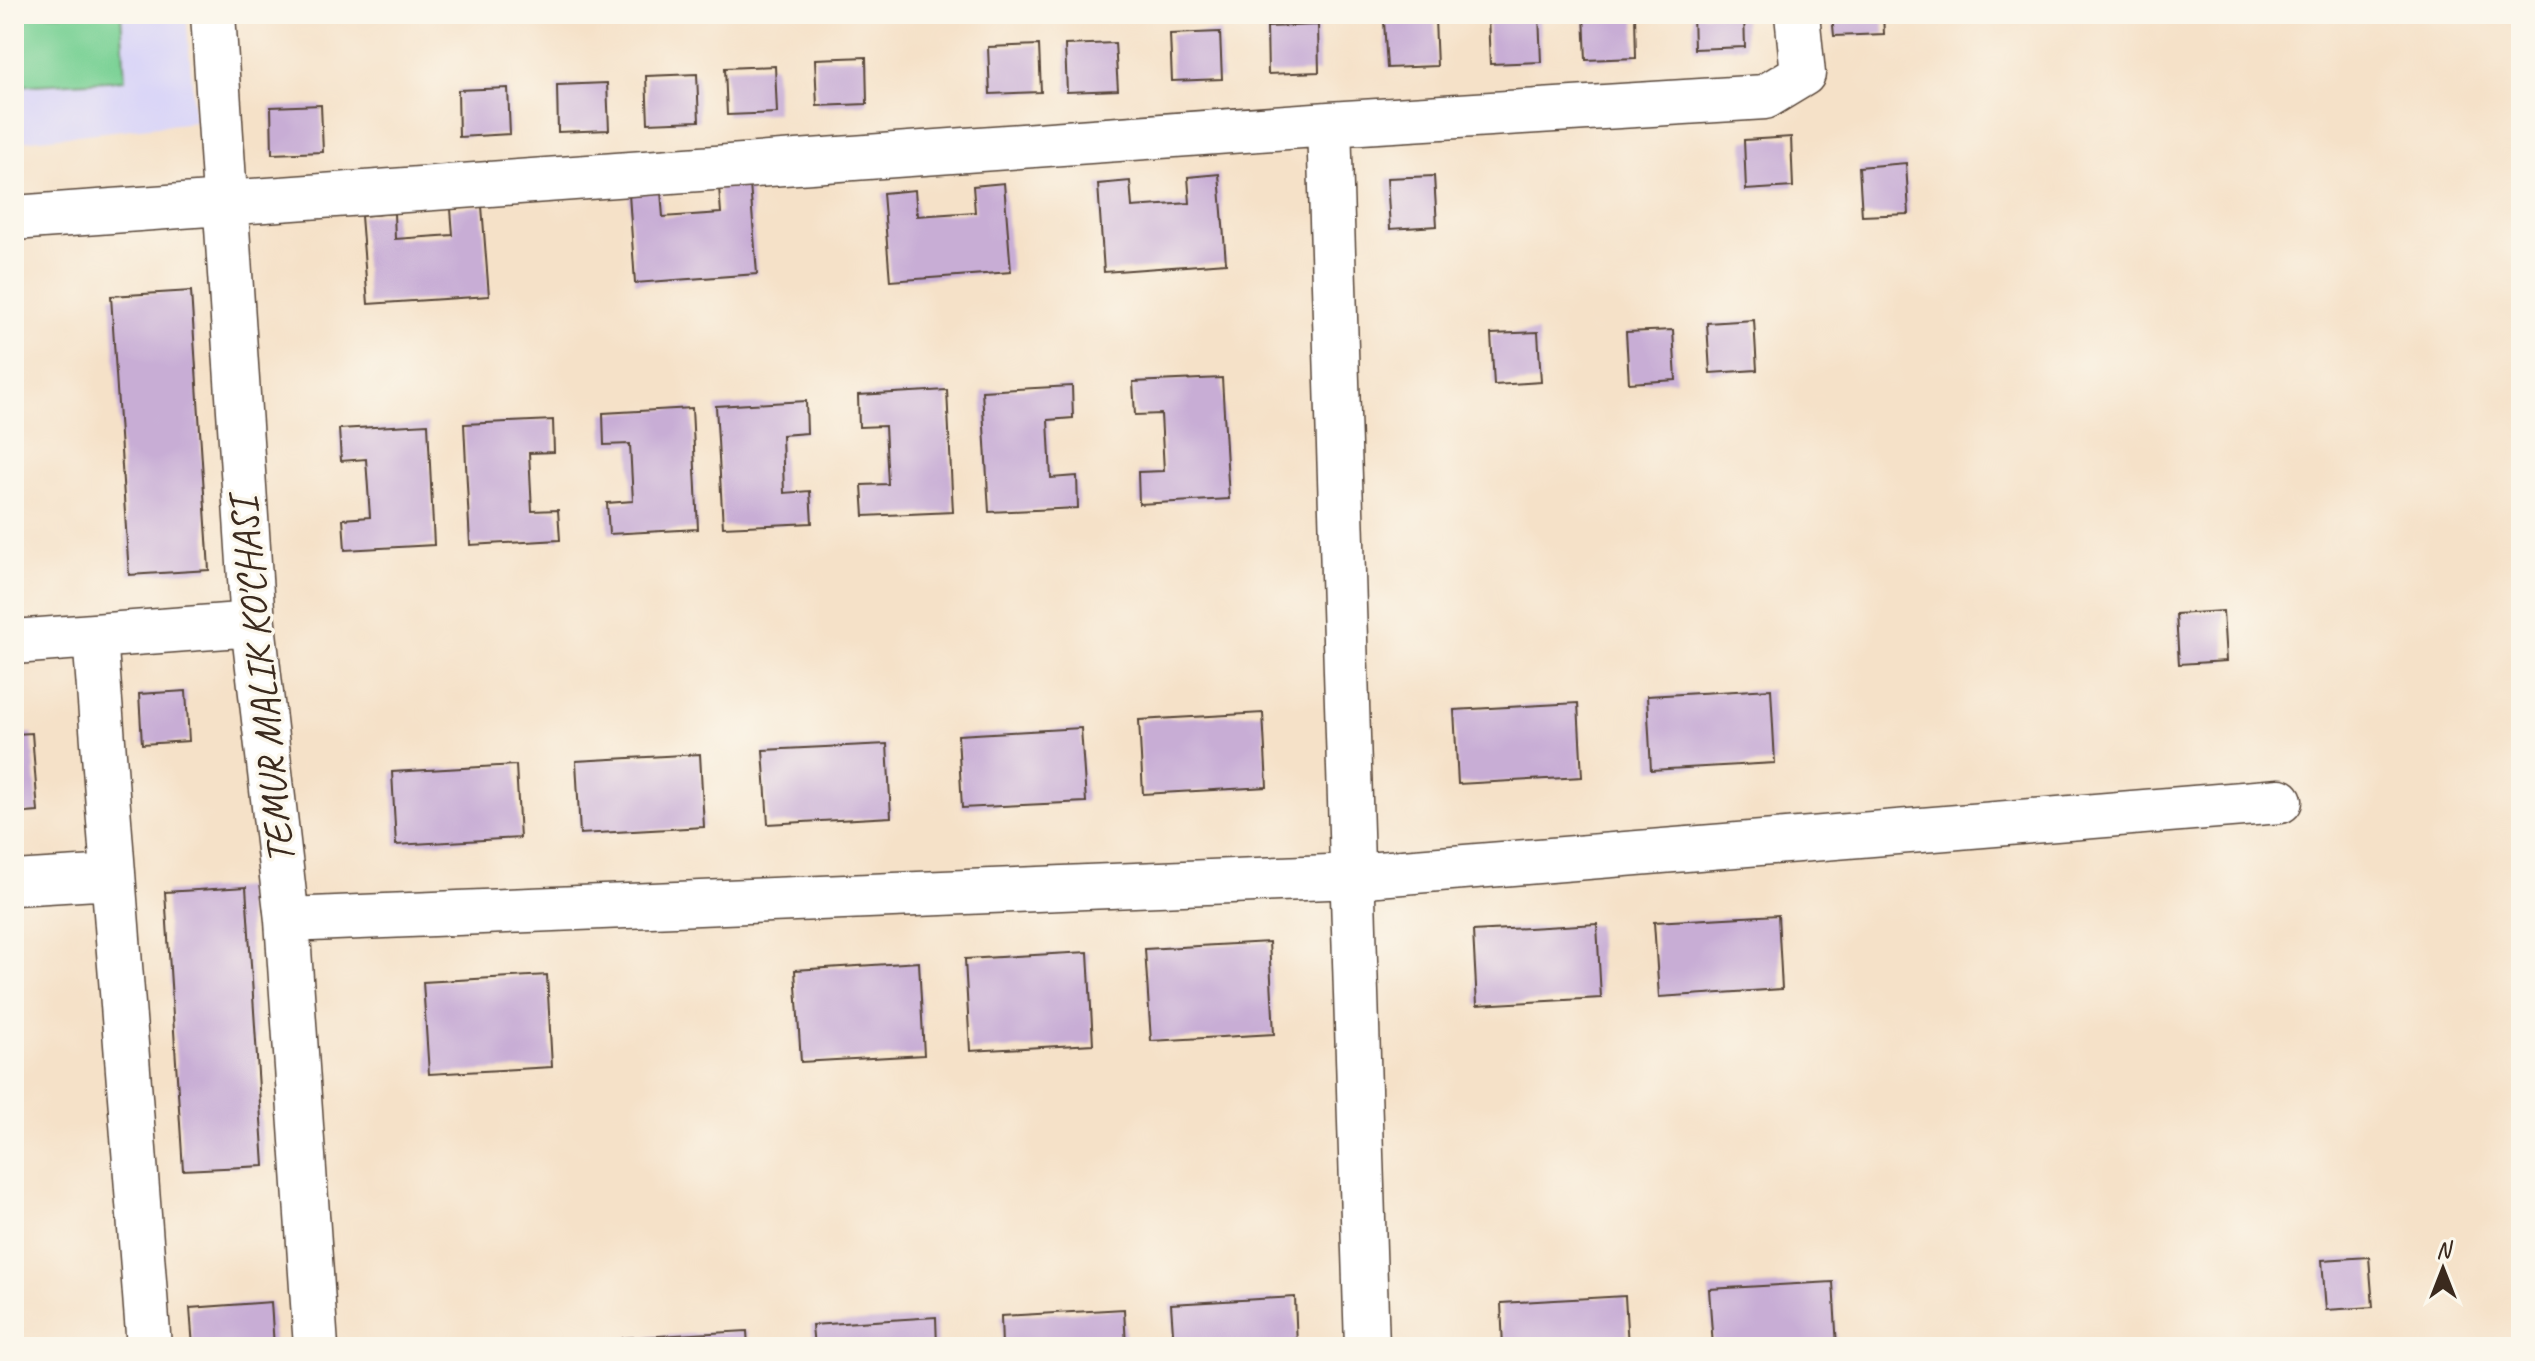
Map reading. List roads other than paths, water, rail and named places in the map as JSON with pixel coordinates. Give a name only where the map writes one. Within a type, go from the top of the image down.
[{"type":"street","name":"TEMUR MALIK KO'CHASI","points":[[213,14],[253,624],[287,920],[316,1347]]},
{"type":"street","points":[[14,218],[1329,124],[1765,97],[1803,74],[1797,14]]},
{"type":"street","points":[[1329,124],[1367,1347]]},
{"type":"street","points":[[14,642],[253,624]]},
{"type":"street","points":[[95,636],[149,1347]]},
{"type":"street","points":[[287,920],[1353,876],[2280,801]]},
{"type":"street","points":[[14,883],[113,877]]}]
